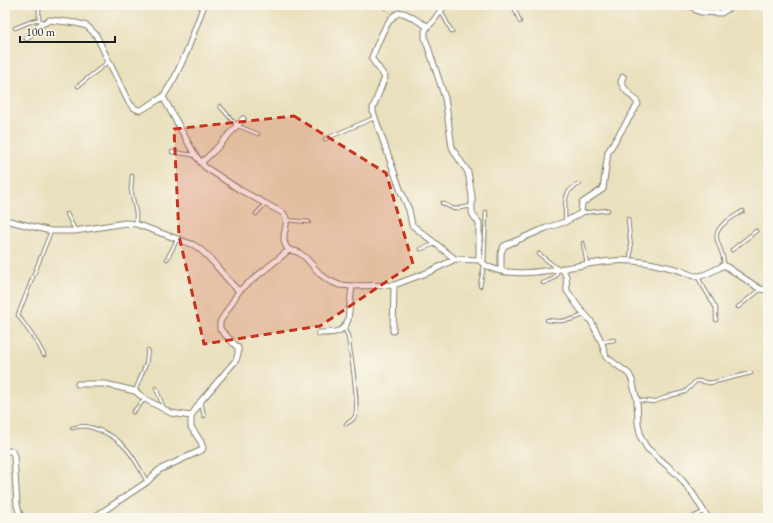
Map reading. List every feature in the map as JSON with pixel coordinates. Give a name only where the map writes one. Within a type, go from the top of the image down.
[{"type":"street","points":[[27,38],[41,21],[58,20],[87,26],[96,35],[124,94],[133,108],[141,110],[163,97],[187,51],[204,5]]},
{"type":"street","points":[[446,5],[428,26],[425,31],[425,38],[445,98],[452,147],[468,172],[472,196],[473,215],[479,223],[479,260]]},
{"type":"street","points":[[691,5],[696,10],[701,12],[721,13],[734,5]]},
{"type":"street","points":[[428,26],[420,23],[405,13],[397,12],[392,16],[372,57],[385,77],[373,108],[374,118],[409,210],[412,225],[455,259]]},
{"type":"street","points":[[501,271],[501,253],[504,246],[546,228],[565,222],[581,213],[582,203],[603,189],[608,152],[638,107],[637,102],[623,88],[621,82],[623,77]]},
{"type":"street","points":[[163,97],[200,163],[240,190],[282,213],[287,220],[284,243],[289,250],[298,252],[306,258],[320,274],[338,285],[394,285],[416,278],[455,259],[479,260],[484,265],[508,273],[560,269],[612,261],[630,260],[655,264],[697,276],[702,276],[724,265],[760,289],[768,290]]},
{"type":"street","points":[[200,163],[215,150],[243,119]]},
{"type":"street","points":[[5,220],[51,231],[75,230],[125,223],[136,224],[194,245],[201,250],[239,291]]},
{"type":"street","points":[[93,518],[147,482],[159,470],[202,450],[203,448],[201,442],[191,427],[191,416],[201,401],[236,360],[238,354],[238,348],[223,333],[219,326],[220,322],[239,291],[289,250]]},
{"type":"street","points":[[560,269],[566,276],[567,291],[570,297],[595,326],[606,357],[629,374],[632,380],[637,400],[640,431],[647,448],[678,475],[693,494],[708,518]]},
{"type":"street","points":[[393,331],[394,285]]},
{"type":"street","points":[[320,332],[336,332],[344,328],[348,320],[352,286]]},
{"type":"street","points":[[78,384],[105,384],[135,391],[145,399],[171,413],[191,416]]},
{"type":"street","points":[[5,451],[12,451],[14,456],[16,505],[21,518]]},
{"type":"street","points":[[103,512],[105,518]]},
{"type":"lane","points":[[14,28],[25,25],[34,20],[41,21],[39,5]]},
{"type":"lane","points":[[513,5],[520,22]]},
{"type":"lane","points":[[441,10],[452,32]]},
{"type":"lane","points":[[78,86],[108,62]]},
{"type":"lane","points":[[220,106],[236,125],[258,134]]},
{"type":"lane","points":[[325,139],[374,118]]},
{"type":"lane","points":[[172,152],[195,155]]},
{"type":"lane","points":[[132,176],[131,190],[136,213],[136,224]]},
{"type":"lane","points":[[565,222],[566,199],[568,191],[580,184]]},
{"type":"lane","points":[[442,203],[454,209],[472,206]]},
{"type":"lane","points":[[256,214],[266,204]]},
{"type":"lane","points":[[581,213],[608,210]]},
{"type":"lane","points":[[724,265],[724,256],[717,240],[717,232],[719,228],[743,211]]},
{"type":"lane","points":[[480,286],[484,265],[486,212]]},
{"type":"lane","points":[[67,214],[75,230]]},
{"type":"lane","points":[[628,219],[630,260]]},
{"type":"lane","points":[[287,220],[308,222]]},
{"type":"lane","points":[[44,355],[18,315],[51,231]]},
{"type":"lane","points":[[732,250],[756,231]]},
{"type":"lane","points":[[167,259],[177,240]]},
{"type":"lane","points":[[583,243],[587,265]]},
{"type":"lane","points":[[421,249],[435,244]]},
{"type":"lane","points":[[539,254],[560,269],[552,280],[542,283]]},
{"type":"lane","points":[[697,276],[716,308],[716,320]]},
{"type":"lane","points":[[738,307],[760,289]]},
{"type":"lane","points":[[547,320],[567,321],[585,314]]},
{"type":"lane","points":[[344,328],[348,336],[356,401],[356,414],[354,418],[346,424]]},
{"type":"lane","points":[[602,343],[614,340]]},
{"type":"lane","points":[[135,391],[146,364],[148,350]]},
{"type":"lane","points":[[637,400],[654,402],[685,392],[696,381],[710,383],[751,373]]},
{"type":"lane","points":[[156,388],[164,409]]},
{"type":"lane","points":[[133,412],[145,399]]},
{"type":"lane","points":[[201,401],[204,416]]},
{"type":"lane","points":[[72,428],[80,425],[86,425],[119,440],[130,454],[147,482]]},
{"type":"lane","points":[[692,518],[703,512]]},
{"type":"lane","points":[[708,518],[731,516]]},
{"type":"path","points":[[379,5],[392,16]]},
{"type":"highlighted area","points":[[294,116],[386,173],[413,264],[320,326],[204,344],[179,236],[174,129]]}]
